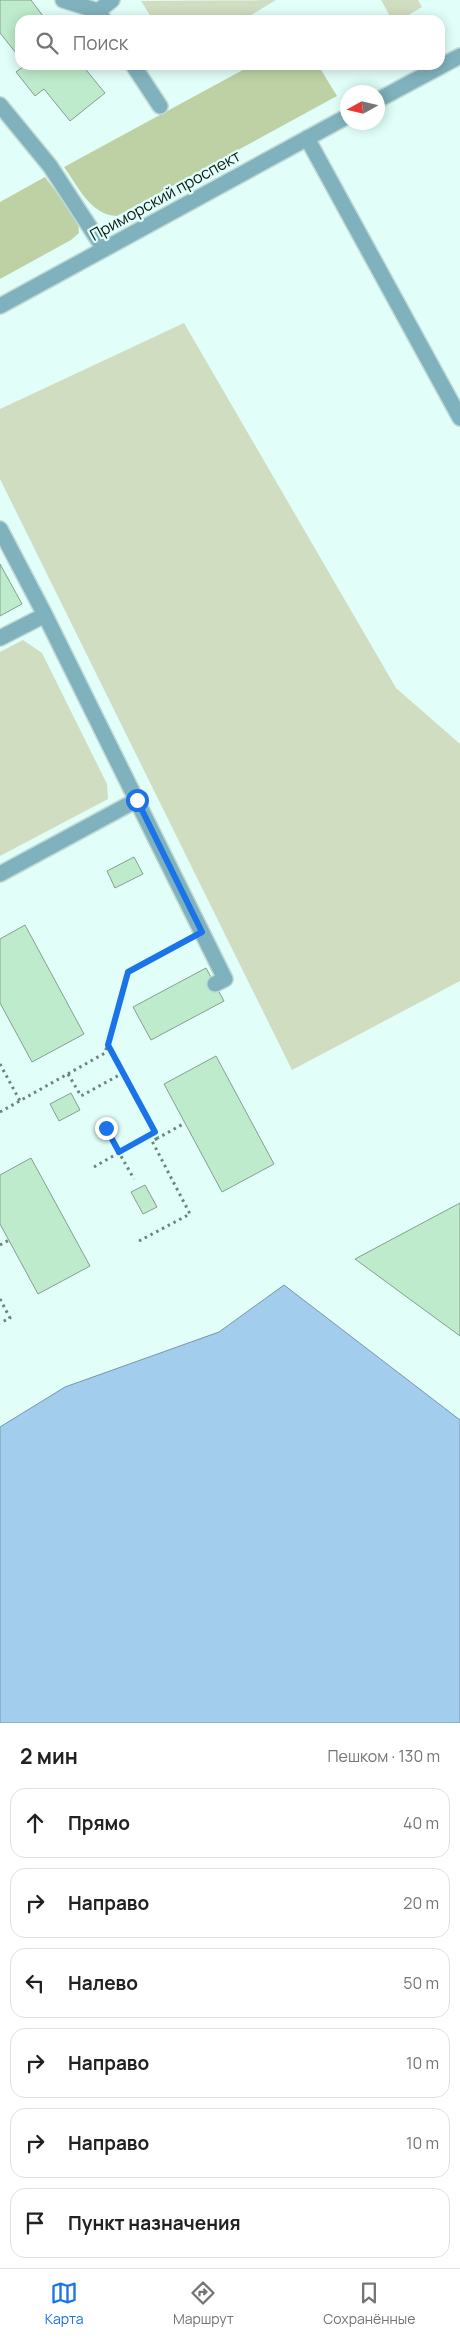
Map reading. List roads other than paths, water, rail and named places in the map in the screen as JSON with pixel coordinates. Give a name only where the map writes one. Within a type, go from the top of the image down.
[{"type":"street","points":[[63,0],[101,15],[112,0]]},
{"type":"street","points":[[445,64],[460,56]]},
{"type":"street","points":[[136,70],[160,106]]},
{"type":"street","points":[[385,96],[434,70]]},
{"type":"street","points":[[0,106],[50,166],[104,249]]},
{"type":"street","name":"Приморский проспект","points":[[0,306],[340,120]]},
{"type":"street","points":[[307,138],[460,418]]},
{"type":"street","points":[[0,529],[45,615],[225,979],[215,984]]},
{"type":"street","points":[[0,638],[45,615]]},
{"type":"street","points":[[0,874],[137,800]]},
{"type":"water","points":[[284,1285],[460,1420],[460,1723],[0,1723],[0,1427],[65,1387],[219,1332]]}]
